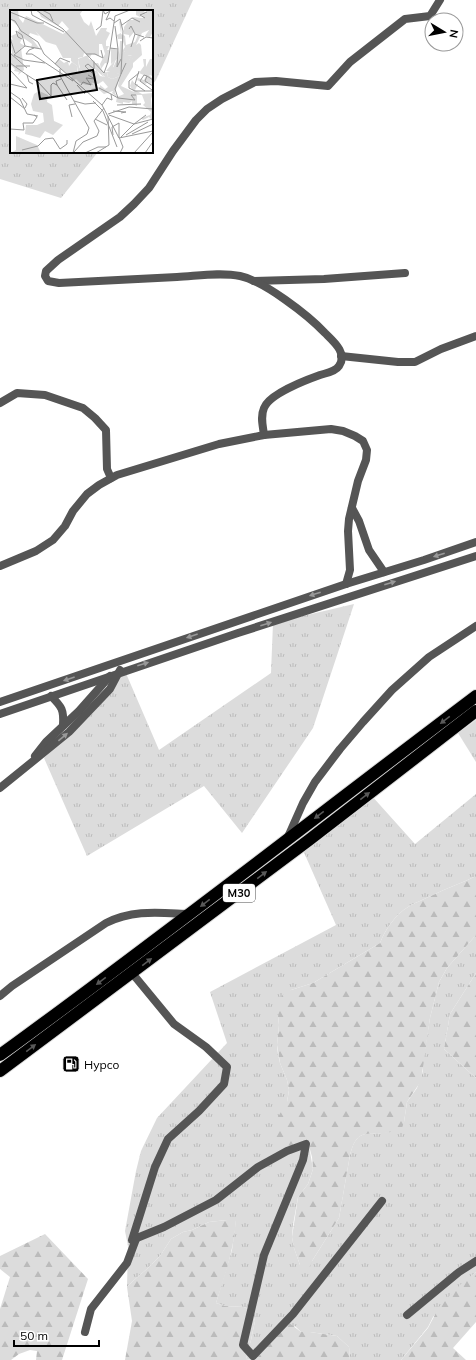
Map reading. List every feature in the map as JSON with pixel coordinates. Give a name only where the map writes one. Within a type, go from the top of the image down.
[{"type":"highway","name":"M30","points":[[0,1055],[190,914],[287,838],[476,696]]},
{"type":"highway","name":"M30","points":[[0,1071],[310,840],[476,711]]},
{"type":"highway","points":[[63,1009],[75,1015]]},
{"type":"street","points":[[264,435],[262,417],[264,406],[277,394],[300,383],[334,371],[340,366],[340,349],[317,325],[267,288],[241,276],[227,275],[58,283],[48,281],[45,276],[46,271],[58,260],[120,217],[134,204],[149,188],[173,151],[196,120],[207,109],[222,99],[255,82],[276,81],[328,86],[350,62],[405,19],[430,16],[440,0]]},
{"type":"street","points":[[253,281],[324,279],[404,273]]},
{"type":"street","points":[[341,356],[398,362],[415,362],[441,349],[476,336]]},
{"type":"street","points":[[0,403],[17,393],[46,395],[83,408],[106,430],[107,469],[111,478]]},
{"type":"street","points":[[0,566],[36,551],[53,540],[65,526],[73,511],[88,494],[99,485],[117,475],[219,444],[264,435],[331,430],[343,431],[355,436],[363,441],[367,450],[366,460],[358,481],[348,531],[350,570],[346,584]]},
{"type":"street","points":[[352,508],[359,521],[369,550],[384,572]]},
{"type":"street","points":[[0,702],[346,584],[476,542]]},
{"type":"street","points":[[0,714],[120,672],[476,556]]},
{"type":"street","points":[[287,838],[315,782],[363,722],[392,690],[429,657],[476,626]]},
{"type":"street","points":[[0,788],[49,749],[84,717],[110,689],[120,672],[124,660]]},
{"type":"street","points":[[32,761],[46,742],[79,711],[111,675],[114,664]]},
{"type":"street","points":[[51,696],[61,706],[64,717],[63,725]]},
{"type":"street","points":[[0,996],[12,986],[106,923],[118,917],[142,913],[190,914]]},
{"type":"street","points":[[132,972],[174,1024],[206,1047],[227,1067],[224,1084],[199,1111],[168,1139],[155,1167],[132,1240],[164,1227],[216,1200],[258,1167],[287,1150],[306,1144],[303,1160],[264,1255],[243,1345],[253,1356],[293,1314],[382,1201]]},
{"type":"street","points":[[85,1332],[91,1309],[127,1262],[136,1239]]},
{"type":"street","points":[[407,1315],[476,1261]]},
{"type":"green space","points":[[0,0],[193,0],[153,84],[153,10],[10,10],[10,153],[97,153],[61,198],[0,179]]},
{"type":"green space","points":[[354,604],[313,728],[242,833],[204,786],[87,856],[44,758],[125,671],[159,750],[271,673],[273,623]]},
{"type":"green space","points":[[476,720],[476,762],[458,733]]},
{"type":"green space","points":[[476,794],[476,876],[438,892],[403,910],[391,923],[380,943],[313,983],[291,990],[278,1016],[279,1025],[277,1046],[280,1063],[287,1080],[289,1090],[287,1102],[309,1146],[313,1169],[308,1184],[298,1197],[293,1225],[292,1237],[300,1265],[312,1261],[339,1218],[350,1155],[353,1145],[357,1139],[365,1134],[383,1133],[396,1129],[404,1122],[407,1102],[417,1088],[423,1071],[430,1018],[439,982],[447,968],[476,935],[476,973],[450,1014],[444,1049],[476,1078],[476,1272],[456,1290],[433,1317],[428,1327],[401,1360],[350,1360],[349,1347],[337,1336],[301,1332],[295,1326],[261,1353],[255,1360],[246,1359],[255,1321],[252,1311],[244,1307],[225,1306],[216,1303],[232,1250],[236,1220],[209,1222],[192,1230],[183,1232],[171,1239],[160,1256],[127,1287],[128,1246],[125,1231],[141,1151],[157,1118],[227,1043],[210,992],[336,925],[302,848],[371,795],[415,844]]},
{"type":"green space","points":[[476,876],[476,935],[447,968],[439,982],[430,1018],[421,1081],[407,1102],[401,1131],[362,1135],[355,1141],[350,1155],[339,1218],[312,1261],[309,1270],[300,1265],[292,1237],[298,1197],[308,1184],[313,1169],[312,1157],[309,1146],[291,1146],[282,1144],[276,1137],[278,1117],[287,1102],[289,1090],[287,1080],[280,1063],[277,1045],[279,1025],[278,1016],[282,995],[291,990],[313,983],[380,943],[391,923],[403,910],[438,892]]},
{"type":"green space","points":[[476,973],[476,1078],[444,1049],[450,1014]]},
{"type":"green space","points":[[236,1220],[235,1231],[229,1262],[216,1303],[225,1306],[244,1307],[252,1311],[255,1321],[246,1359],[252,1360],[125,1360],[132,1321],[127,1287],[160,1256],[171,1239],[183,1232],[192,1230],[209,1222]]},
{"type":"green space","points":[[45,1234],[88,1279],[62,1360],[36,1360],[37,1351],[30,1350],[19,1354],[11,1360],[0,1360],[0,1309],[10,1277],[0,1269],[0,1256]]},
{"type":"green space","points":[[476,1272],[476,1322],[453,1348],[466,1360],[401,1360],[428,1328],[439,1307],[462,1283]]},
{"type":"green space","points":[[288,1322],[301,1332],[337,1336],[349,1347],[350,1360],[255,1360]]},
{"type":"place","name":"Hypco","points":[[71,1064]]}]
